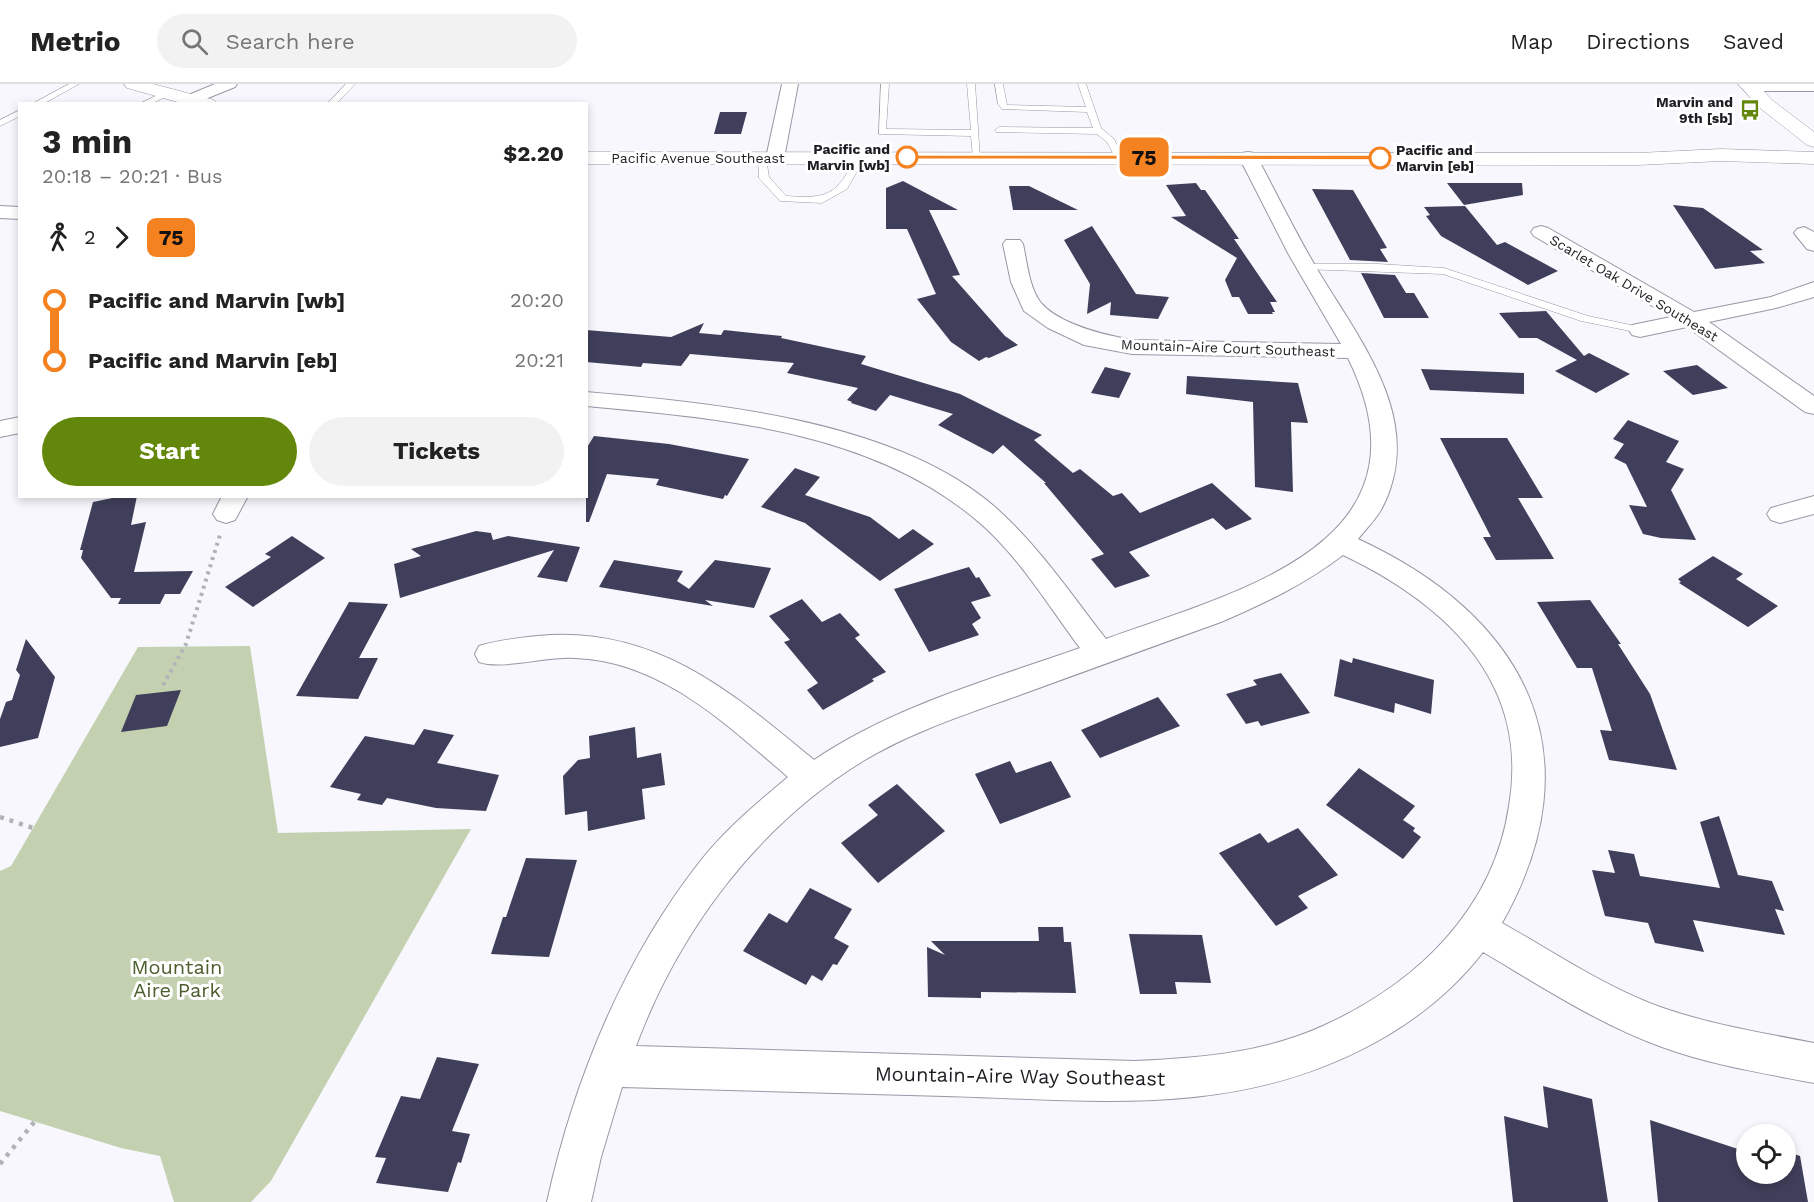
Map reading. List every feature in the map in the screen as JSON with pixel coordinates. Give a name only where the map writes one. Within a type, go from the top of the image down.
[{"type":"main road","points":[[133,84],[195,102]]},
{"type":"main road","points":[[1748,85],[1788,105],[1814,125]]},
{"type":"main road","points":[[1748,85],[1766,104],[1814,141]]},
{"type":"main road","name":"Pacific Avenue Southeast","points":[[1638,159],[1721,155],[1814,158]]},
{"type":"main road","name":"Pacific Avenue Southeast","points":[[588,158],[1638,159],[1765,166],[1814,176]]},
{"type":"street","points":[[195,102],[229,84]]},
{"type":"street","points":[[769,158],[790,84]]},
{"type":"street","points":[[1748,85],[1814,86]]},
{"type":"street","points":[[569,1202],[577,1158],[609,1066],[657,954],[676,922],[718,864],[741,839],[811,777],[854,749],[909,722],[1261,595],[1301,574],[1341,542],[1372,501],[1382,471],[1385,441],[1382,412],[1355,351],[1306,267],[1248,157]]},
{"type":"street","points":[[0,212],[18,213]]},
{"type":"street","name":"Scarlet Oak Drive Southeast","points":[[1541,232],[1691,320],[1814,407]]},
{"type":"street","name":"Mountain-Aire Court Southeast","points":[[1013,244],[1021,282],[1032,306],[1056,323],[1092,340],[1132,347],[1355,351]]},
{"type":"street","points":[[1640,330],[1776,302],[1814,288]]},
{"type":"street","points":[[588,399],[736,417],[818,433],[908,464],[982,510],[1010,537],[1100,653]]},
{"type":"street","points":[[0,429],[18,425]]},
{"type":"street","points":[[1780,514],[1814,505]]},
{"type":"street","name":"Mountain-Aire Way Southeast","points":[[609,1066],[1135,1081],[1214,1076],[1262,1066],[1323,1047],[1355,1032],[1413,995],[1437,975],[1478,929],[1493,905],[1516,854],[1527,802],[1529,769],[1527,740],[1520,711],[1508,683],[1492,657],[1450,609],[1398,570],[1341,542]]},
{"type":"street","points":[[490,654],[557,646],[618,651],[687,679],[811,777]]},
{"type":"street","points":[[1478,929],[1610,1005],[1661,1027],[1712,1043],[1814,1063]]},
{"type":"lane","points":[[40,102],[75,84]]},
{"type":"lane","points":[[333,102],[351,84]]},
{"type":"lane","points":[[885,84],[882,132],[975,134]]},
{"type":"lane","points":[[971,84],[977,157]]},
{"type":"lane","points":[[999,84],[1002,104],[1005,107],[1091,110]]},
{"type":"lane","points":[[1082,84],[1098,131],[1111,141],[1119,157]]},
{"type":"lane","points":[[45,87],[58,93]]},
{"type":"lane","points":[[148,102],[169,93]]},
{"type":"lane","points":[[0,123],[18,113]]},
{"type":"lane","points":[[999,130],[1098,131]]},
{"type":"lane","points":[[769,158],[764,178],[783,200],[819,201],[844,187],[861,157]]},
{"type":"lane","points":[[1306,267],[1378,267],[1444,271],[1585,319],[1640,330]]},
{"type":"path","points":[[163,685],[186,644],[231,505]]},
{"type":"path","points":[[0,817],[33,828]]},
{"type":"path","points":[[0,1164],[35,1121]]},
{"type":"green space","name":"Mountain Aire Park","points":[[250,646],[278,833],[471,829],[271,1181],[251,1202],[174,1202],[160,1156],[121,1148],[0,1111],[0,871],[11,866],[138,647]]},
{"type":"building","points":[[720,112],[747,112],[741,134],[714,134]]},
{"type":"building","points":[[903,181],[958,210],[929,210],[960,275],[952,276],[1005,336],[1018,345],[979,361],[951,342],[917,299],[936,294],[907,229],[886,229],[886,188]]},
{"type":"building","points":[[1196,183],[1201,190],[1205,190],[1239,239],[1234,239],[1277,302],[1270,302],[1275,312],[1272,312],[1273,314],[1248,314],[1239,297],[1232,297],[1225,280],[1237,258],[1171,217],[1186,216],[1166,185]]},
{"type":"building","points":[[1447,183],[1522,183],[1523,195],[1464,205]]},
{"type":"building","points":[[1009,186],[1029,186],[1078,210],[1013,210]]},
{"type":"building","points":[[1312,189],[1353,190],[1387,248],[1380,249],[1388,262],[1350,260]]},
{"type":"building","points":[[1673,205],[1703,208],[1763,250],[1750,251],[1765,263],[1715,269]]},
{"type":"building","points":[[1465,206],[1497,245],[1505,242],[1558,271],[1528,285],[1441,236],[1426,216],[1430,215],[1424,207]]},
{"type":"building","points":[[1092,226],[1136,294],[1169,297],[1158,319],[1110,315],[1111,302],[1087,314],[1090,284],[1064,240]]},
{"type":"building","points":[[1361,273],[1395,275],[1406,293],[1414,293],[1429,318],[1384,318]]},
{"type":"building","points":[[1546,311],[1584,356],[1589,353],[1630,374],[1596,393],[1555,371],[1577,360],[1537,338],[1519,338],[1499,313]]},
{"type":"building","points":[[704,323],[699,333],[721,335],[724,330],[782,336],[781,338],[866,356],[861,364],[960,394],[1042,435],[1034,440],[1073,473],[1080,469],[1113,496],[1122,493],[1140,513],[1212,483],[1252,519],[1226,530],[1213,518],[1129,552],[1150,576],[1115,588],[1091,559],[1104,554],[1044,483],[1046,483],[1003,445],[993,454],[938,425],[953,414],[890,395],[876,411],[851,403],[847,400],[858,388],[787,373],[794,363],[690,354],[681,366],[643,363],[641,367],[588,362],[588,330],[671,337]]},
{"type":"building","points":[[1697,365],[1728,388],[1693,395],[1663,371]]},
{"type":"building","points":[[1105,367],[1131,373],[1119,398],[1091,393]]},
{"type":"building","points":[[1421,369],[1524,373],[1524,394],[1430,390]]},
{"type":"building","points":[[1187,376],[1298,383],[1308,423],[1291,422],[1293,492],[1255,487],[1253,402],[1186,394]]},
{"type":"building","points":[[1628,420],[1679,441],[1666,462],[1684,469],[1671,490],[1696,540],[1661,538],[1643,534],[1629,505],[1647,507],[1626,464],[1614,458],[1624,444],[1613,439]]},
{"type":"building","points":[[594,436],[669,444],[749,459],[723,499],[656,485],[659,479],[607,474],[589,522],[586,522],[588,446]]},
{"type":"building","points":[[1440,438],[1507,438],[1543,498],[1518,498],[1554,559],[1496,560],[1483,537],[1491,537]]},
{"type":"building","points":[[795,468],[820,477],[805,495],[870,517],[899,539],[913,529],[934,544],[880,581],[805,523],[761,507]]},
{"type":"building","points":[[112,498],[137,498],[131,525],[146,522],[134,572],[193,571],[180,594],[165,594],[160,604],[118,604],[121,598],[111,598],[81,558],[83,550],[80,550],[93,502]]},
{"type":"building","points":[[476,531],[491,533],[493,540],[508,536],[580,547],[567,582],[537,577],[554,550],[400,598],[394,564],[421,556],[411,549]]},
{"type":"building","points":[[292,536],[325,558],[253,607],[225,587],[271,557],[265,554]]},
{"type":"building","points":[[1713,556],[1743,574],[1736,579],[1778,606],[1748,627],[1679,583],[1681,582],[1678,579]]},
{"type":"building","points":[[614,560],[683,571],[677,581],[689,589],[715,560],[771,568],[754,608],[705,600],[713,606],[599,587]]},
{"type":"building","points":[[969,567],[976,578],[979,577],[991,596],[971,602],[981,618],[972,624],[979,635],[929,652],[894,589]]},
{"type":"building","points":[[802,599],[822,622],[840,613],[860,635],[855,638],[886,672],[823,710],[807,690],[818,683],[784,642],[790,640],[769,616]]},
{"type":"building","points":[[1590,600],[1621,644],[1618,644],[1650,694],[1677,770],[1609,760],[1600,730],[1612,731],[1592,668],[1577,668],[1537,602]]},
{"type":"building","points":[[349,602],[388,604],[359,658],[378,658],[358,699],[296,696]]},
{"type":"building","points":[[26,639],[55,677],[38,738],[0,747],[0,719],[6,702],[12,700],[20,675],[16,670]]},
{"type":"building","points":[[1353,658],[1434,680],[1431,714],[1395,703],[1394,713],[1334,696],[1340,659],[1352,663]]},
{"type":"building","points":[[1281,673],[1310,713],[1261,726],[1258,721],[1246,724],[1226,694],[1257,685],[1253,680]]},
{"type":"building","points":[[181,690],[167,726],[121,732],[136,695]]},
{"type":"building","points":[[1158,697],[1180,726],[1100,758],[1081,730]]},
{"type":"building","points":[[635,727],[637,758],[661,753],[665,785],[642,789],[645,819],[588,831],[587,811],[565,815],[563,776],[578,760],[590,758],[589,736]]},
{"type":"building","points":[[424,729],[454,735],[437,763],[499,775],[486,811],[436,808],[387,798],[382,805],[357,800],[361,794],[330,787],[365,736],[414,745]]},
{"type":"building","points":[[1010,761],[1016,773],[1051,761],[1071,797],[1000,824],[975,774]]},
{"type":"building","points":[[1359,768],[1415,806],[1403,820],[1415,828],[1413,831],[1421,837],[1403,859],[1326,805]]},
{"type":"building","points":[[897,784],[945,831],[878,883],[841,843],[878,815],[868,805]]},
{"type":"building","points":[[1719,816],[1738,875],[1772,881],[1784,911],[1775,909],[1785,935],[1693,920],[1704,952],[1655,943],[1648,923],[1605,916],[1592,870],[1615,873],[1608,850],[1634,854],[1640,876],[1720,888],[1700,822]]},
{"type":"building","points":[[1298,828],[1338,875],[1298,896],[1308,908],[1276,926],[1219,853],[1260,833],[1268,843]]},
{"type":"building","points":[[526,858],[577,860],[549,957],[491,954],[503,917],[506,917]]},
{"type":"building","points":[[810,888],[852,909],[834,938],[849,946],[837,965],[833,964],[822,981],[812,975],[806,985],[743,951],[769,913],[787,923]]},
{"type":"building","points":[[1038,927],[1063,927],[1064,942],[1071,942],[1076,993],[981,992],[981,998],[928,997],[927,947],[945,955],[931,941],[1039,941]]},
{"type":"building","points":[[1129,934],[1202,935],[1211,983],[1175,982],[1177,994],[1140,994]]},
{"type":"building","points":[[437,1057],[479,1064],[452,1131],[470,1134],[461,1163],[458,1162],[448,1192],[376,1183],[386,1158],[375,1157],[401,1096],[420,1099]]},
{"type":"building","points":[[1543,1086],[1592,1099],[1608,1202],[1513,1202],[1504,1116],[1548,1128]]},
{"type":"building","points":[[1650,1120],[1736,1148],[1736,1184],[1796,1184],[1796,1155],[1800,1156],[1808,1202],[1658,1202]]},
{"type":"bus line","name":"75","points":[[907,157],[1380,158]]},
{"type":"place","name":"Marvin and 9th [sb]","points":[[1750,110]]},
{"type":"place","name":"Pacific and Marvin [wb]","points":[[907,157]]},
{"type":"place","name":"Pacific and Marvin [eb]","points":[[1380,158]]}]
